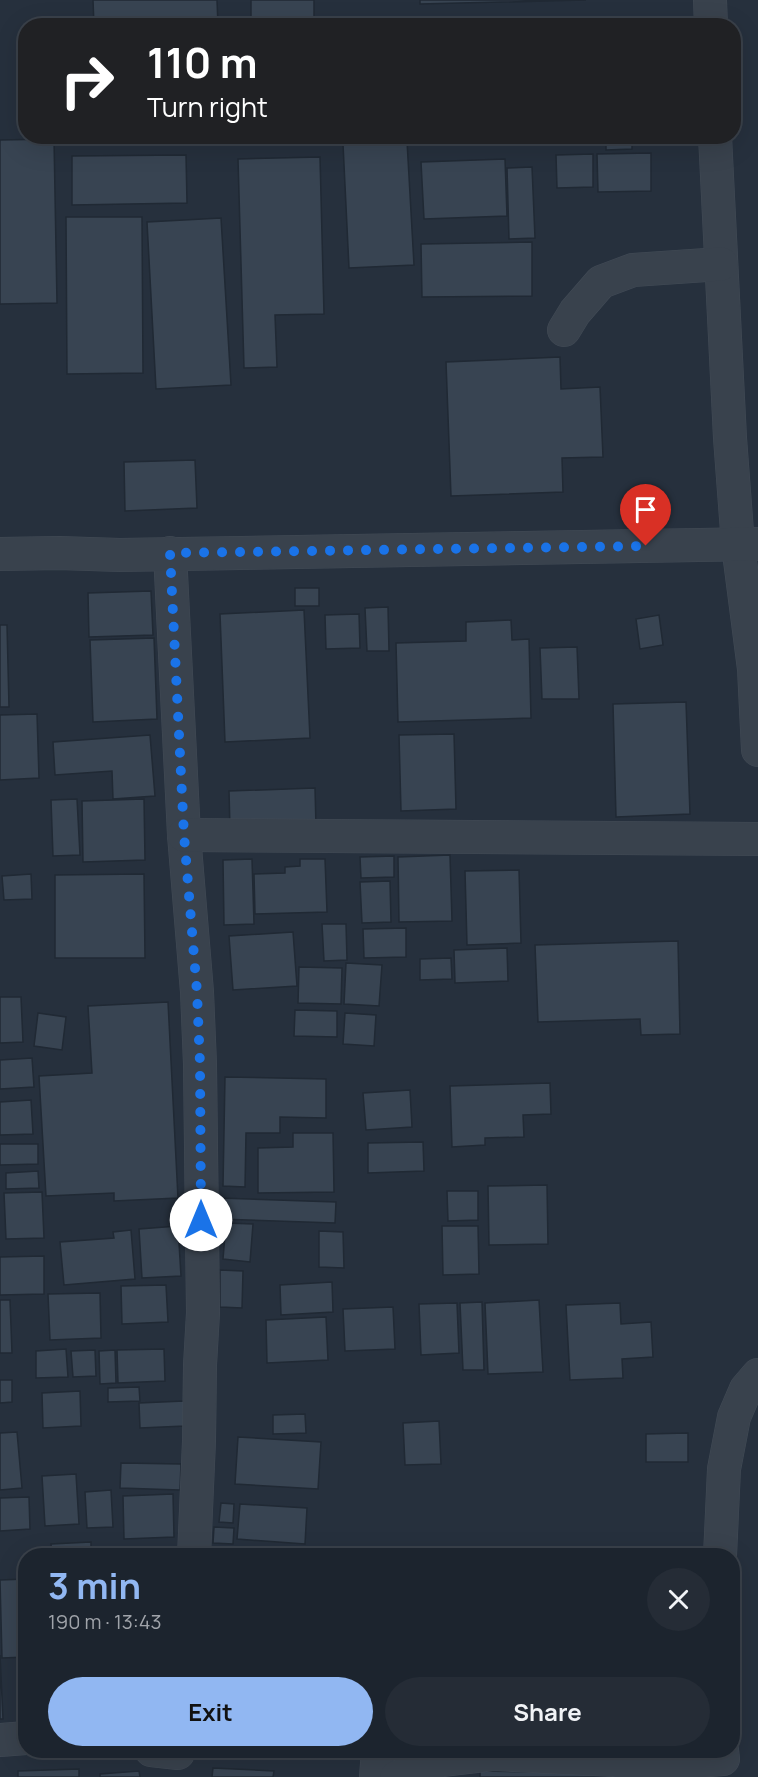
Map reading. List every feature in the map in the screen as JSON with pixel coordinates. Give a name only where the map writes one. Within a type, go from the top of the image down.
[{"type":"street","points":[[710,0],[711,18]]},
{"type":"street","points":[[715,144],[730,438],[748,545],[758,750]]},
{"type":"street","points":[[564,330],[575,312],[600,282],[633,270],[721,264]]},
{"type":"street","points":[[0,554],[120,555],[748,545]]},
{"type":"street","points":[[170,553],[184,835],[197,992],[200,1064],[203,1313],[194,1548]]},
{"type":"street","points":[[184,835],[758,839]]},
{"type":"street","points":[[720,1548],[724,1469],[734,1417],[746,1389],[758,1376]]},
{"type":"street","points":[[0,1740],[18,1739]]},
{"type":"street","points":[[376,1777],[377,1758]]},
{"type":"street","points":[[397,1777],[442,1760],[459,1758]]},
{"type":"street","points":[[574,1758],[646,1764],[723,1762]]},
{"type":"building","points":[[93,0],[217,0],[218,18],[94,18]]},
{"type":"building","points":[[251,0],[314,0],[314,18],[251,18]]},
{"type":"building","points":[[420,0],[586,0],[420,4]]},
{"type":"building","points":[[0,140],[18,140],[18,144],[54,144],[57,303],[0,304]]},
{"type":"building","points":[[343,144],[407,144],[414,265],[349,268]]},
{"type":"building","points":[[606,144],[632,144],[632,149],[606,150]]},
{"type":"building","points":[[651,153],[651,191],[598,192],[597,154]]},
{"type":"building","points":[[593,154],[593,187],[557,188],[556,155]]},
{"type":"building","points":[[186,155],[187,203],[72,205],[72,156]]},
{"type":"building","points":[[320,157],[324,314],[275,315],[277,367],[244,368],[238,159]]},
{"type":"building","points":[[505,159],[507,216],[424,219],[421,162]]},
{"type":"building","points":[[532,167],[535,238],[509,239],[507,168]]},
{"type":"building","points":[[66,217],[142,217],[143,373],[67,374]]},
{"type":"building","points":[[221,218],[231,385],[156,389],[147,222]]},
{"type":"building","points":[[532,242],[532,296],[422,297],[421,244]]},
{"type":"building","points":[[560,357],[561,389],[600,387],[603,457],[562,458],[563,492],[451,496],[446,362]]},
{"type":"building","points":[[195,460],[197,508],[125,511],[124,462]]},
{"type":"building","points":[[295,588],[319,588],[319,606],[295,606]]},
{"type":"building","points":[[151,591],[153,635],[89,637],[88,593]]},
{"type":"building","points":[[388,607],[389,651],[367,651],[365,608]]},
{"type":"building","points":[[304,610],[310,738],[225,742],[220,614]]},
{"type":"building","points":[[359,614],[360,648],[326,649],[325,615]]},
{"type":"building","points":[[659,615],[663,645],[640,649],[636,619]]},
{"type":"building","points":[[511,620],[512,640],[529,639],[531,718],[398,722],[396,643],[466,641],[466,622]]},
{"type":"building","points":[[0,625],[7,625],[9,707],[0,707]]},
{"type":"building","points":[[154,638],[157,719],[93,722],[90,640]]},
{"type":"building","points":[[577,647],[579,699],[542,699],[540,648]]},
{"type":"building","points":[[686,702],[690,814],[616,817],[613,704]]},
{"type":"building","points":[[37,714],[39,778],[0,780],[0,715]]},
{"type":"building","points":[[454,734],[456,809],[401,811],[399,735]]},
{"type":"building","points":[[150,735],[155,796],[113,799],[112,771],[55,775],[53,742]]},
{"type":"building","points":[[315,788],[316,827],[230,829],[229,791]]},
{"type":"building","points":[[77,799],[80,855],[53,856],[51,800]]},
{"type":"building","points":[[144,799],[145,860],[83,862],[82,801]]},
{"type":"building","points":[[450,855],[452,921],[399,922],[398,857]]},
{"type":"building","points":[[394,856],[394,877],[361,878],[360,857]]},
{"type":"building","points":[[252,859],[254,924],[224,925],[223,860]]},
{"type":"building","points":[[300,859],[325,859],[327,912],[255,914],[254,874],[285,873],[285,867],[300,866]]},
{"type":"building","points":[[519,870],[521,943],[467,945],[465,871]]},
{"type":"building","points":[[31,874],[32,899],[4,900],[2,876]]},
{"type":"building","points":[[144,874],[145,958],[55,958],[55,875]]},
{"type":"building","points":[[390,881],[391,922],[362,923],[360,882]]},
{"type":"building","points":[[322,924],[346,924],[347,960],[324,961]]},
{"type":"building","points":[[406,928],[406,957],[364,958],[363,929]]},
{"type":"building","points":[[293,932],[297,986],[233,990],[229,936]]},
{"type":"building","points":[[678,941],[680,1034],[641,1035],[640,1019],[538,1022],[535,945]]},
{"type":"building","points":[[507,948],[508,981],[455,983],[454,950]]},
{"type":"building","points":[[451,958],[452,979],[420,980],[420,959]]},
{"type":"building","points":[[346,963],[382,965],[379,1006],[344,1004]]},
{"type":"building","points":[[299,967],[342,968],[341,1004],[298,1003]]},
{"type":"building","points":[[0,997],[21,997],[23,1042],[0,1043]]},
{"type":"building","points":[[168,1002],[178,1198],[114,1201],[114,1193],[46,1196],[39,1076],[92,1073],[88,1006]]},
{"type":"building","points":[[295,1010],[337,1011],[337,1037],[294,1036]]},
{"type":"building","points":[[38,1013],[66,1017],[62,1050],[34,1046]]},
{"type":"building","points":[[345,1013],[376,1015],[374,1046],[343,1044]]},
{"type":"building","points":[[32,1058],[34,1087],[0,1089],[0,1060]]},
{"type":"building","points":[[225,1077],[326,1079],[326,1118],[280,1117],[280,1133],[246,1133],[245,1187],[223,1186]]},
{"type":"building","points":[[550,1083],[551,1114],[523,1115],[524,1137],[485,1138],[485,1145],[452,1147],[450,1086]]},
{"type":"building","points":[[410,1090],[412,1127],[366,1130],[363,1093]]},
{"type":"building","points":[[31,1100],[33,1134],[0,1135],[0,1102]]},
{"type":"building","points":[[293,1133],[333,1133],[334,1192],[258,1193],[258,1148],[293,1147]]},
{"type":"building","points":[[423,1142],[424,1171],[368,1173],[368,1143]]},
{"type":"building","points":[[0,1144],[38,1144],[38,1164],[0,1165]]},
{"type":"building","points":[[38,1171],[39,1188],[6,1189],[6,1173]]},
{"type":"building","points":[[547,1185],[548,1244],[489,1245],[488,1186]]},
{"type":"building","points":[[447,1191],[478,1191],[478,1220],[448,1221]]},
{"type":"building","points":[[42,1192],[44,1238],[6,1239],[4,1193]]},
{"type":"building","points":[[219,1198],[336,1202],[335,1223],[218,1219]]},
{"type":"building","points":[[226,1223],[253,1224],[250,1262],[223,1259]]},
{"type":"building","points":[[178,1226],[181,1276],[142,1278],[139,1229]]},
{"type":"building","points":[[442,1226],[478,1226],[479,1274],[443,1275]]},
{"type":"building","points":[[131,1230],[135,1279],[64,1285],[60,1242],[114,1238],[113,1232]]},
{"type":"building","points":[[319,1231],[343,1232],[344,1268],[319,1267]]},
{"type":"building","points":[[44,1256],[44,1294],[0,1295],[0,1257]]},
{"type":"building","points":[[220,1270],[243,1271],[242,1308],[220,1307]]},
{"type":"building","points":[[332,1282],[333,1312],[281,1315],[280,1285]]},
{"type":"building","points":[[166,1285],[168,1322],[122,1324],[121,1286]]},
{"type":"building","points":[[100,1293],[101,1338],[50,1340],[48,1294]]},
{"type":"building","points":[[0,1300],[10,1300],[12,1353],[0,1353]]},
{"type":"building","points":[[539,1300],[543,1372],[488,1374],[485,1303]]},
{"type":"building","points":[[482,1302],[484,1370],[463,1370],[460,1303]]},
{"type":"building","points":[[457,1303],[459,1353],[421,1355],[419,1304]]},
{"type":"building","points":[[620,1303],[621,1324],[651,1322],[653,1357],[622,1359],[623,1378],[570,1380],[566,1305]]},
{"type":"building","points":[[393,1307],[395,1349],[345,1351],[343,1309]]},
{"type":"building","points":[[326,1317],[328,1360],[267,1363],[266,1320]]},
{"type":"building","points":[[66,1349],[68,1377],[36,1378],[36,1351]]},
{"type":"building","points":[[164,1349],[165,1381],[118,1383],[117,1350]]},
{"type":"building","points":[[95,1350],[96,1376],[73,1377],[71,1351]]},
{"type":"building","points":[[115,1350],[116,1383],[100,1384],[99,1351]]},
{"type":"building","points":[[0,1380],[12,1380],[12,1402],[0,1403]]},
{"type":"building","points":[[139,1387],[140,1401],[108,1402],[108,1388]]},
{"type":"building","points":[[80,1391],[81,1426],[43,1428],[42,1393]]},
{"type":"building","points":[[184,1401],[185,1426],[140,1428],[139,1403]]},
{"type":"building","points":[[305,1414],[306,1433],[273,1434],[273,1415]]},
{"type":"building","points":[[439,1421],[441,1464],[405,1465],[403,1423]]},
{"type":"building","points":[[17,1432],[22,1488],[0,1490],[0,1433]]},
{"type":"building","points":[[688,1433],[688,1462],[646,1462],[646,1434]]},
{"type":"building","points":[[238,1437],[321,1442],[318,1489],[235,1484]]},
{"type":"building","points":[[121,1463],[181,1464],[180,1490],[120,1488]]},
{"type":"building","points":[[76,1474],[79,1524],[45,1526],[42,1476]]},
{"type":"building","points":[[111,1490],[113,1527],[87,1528],[85,1492]]},
{"type":"building","points":[[173,1494],[174,1537],[124,1539],[123,1496]]},
{"type":"building","points":[[29,1497],[30,1529],[0,1531],[0,1498]]},
{"type":"building","points":[[221,1503],[234,1504],[233,1523],[219,1522]]},
{"type":"building","points":[[240,1504],[307,1508],[305,1544],[237,1539]]},
{"type":"building","points":[[214,1527],[234,1528],[233,1544],[213,1543]]},
{"type":"building","points":[[91,1542],[91,1548],[51,1548],[51,1544]]},
{"type":"building","points":[[18,1579],[18,1657],[2,1658],[0,1580]]},
{"type":"building","points":[[0,1655],[3,1719],[0,1719]]},
{"type":"building","points":[[213,1768],[274,1771],[273,1777],[212,1777]]},
{"type":"building","points":[[79,1769],[79,1777],[18,1777],[18,1771]]},
{"type":"building","points":[[139,1771],[140,1777],[100,1777],[100,1774]]},
{"type":"building","points":[[480,1771],[633,1774],[633,1777],[480,1777]]},
{"type":"route","points":[[201,1220],[197,992],[184,835],[170,553],[646,546]]}]
